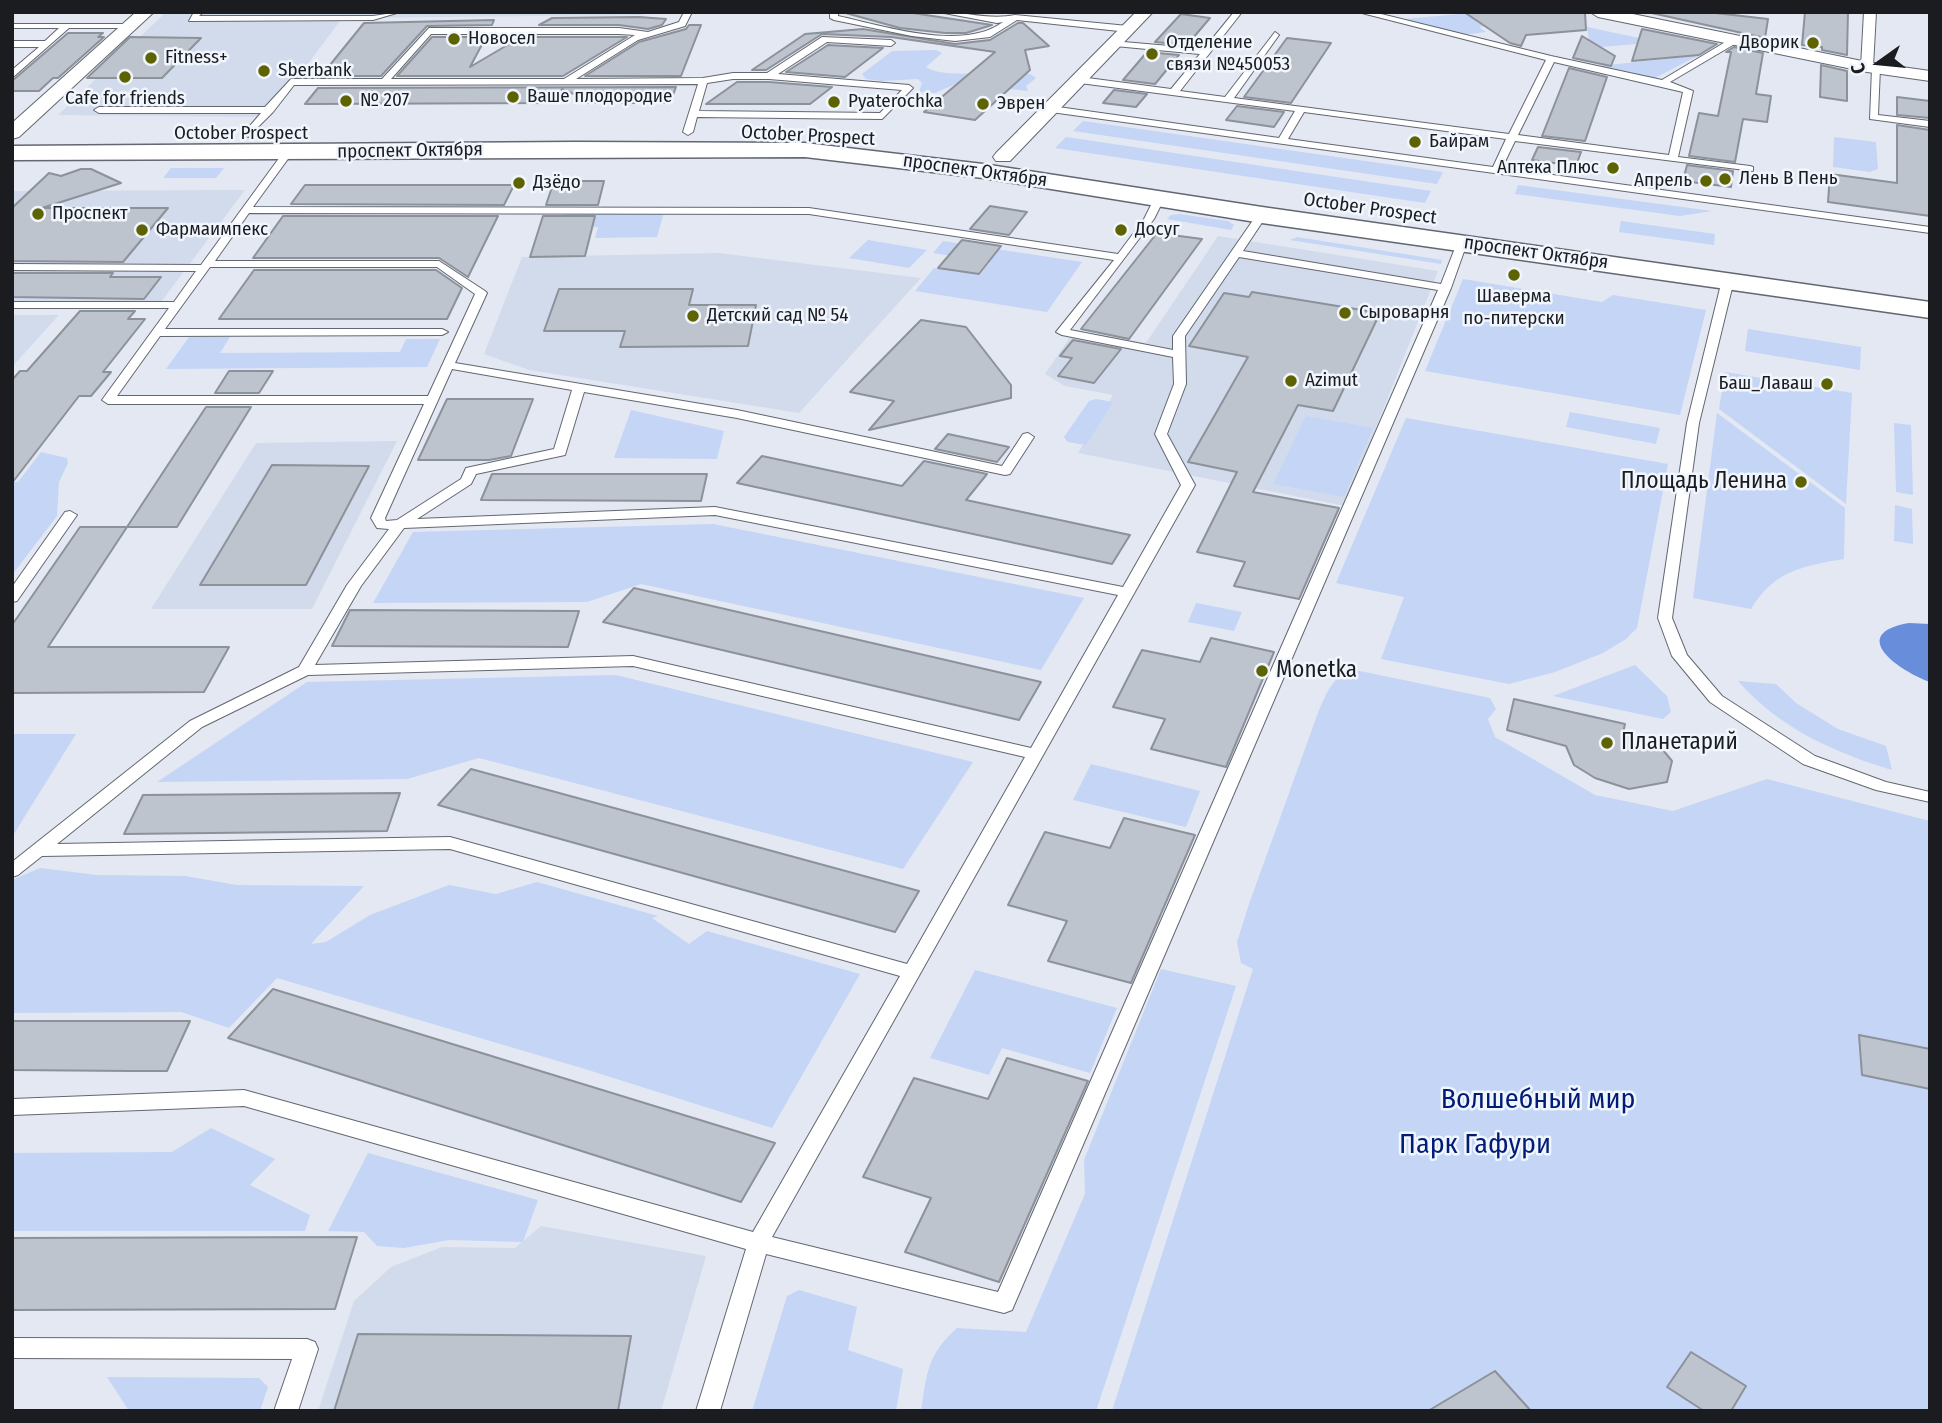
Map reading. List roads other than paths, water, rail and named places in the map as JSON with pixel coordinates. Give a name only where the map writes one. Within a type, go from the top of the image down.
[{"type":"main road","name":"October Prospect","points":[[12,134],[235,140],[691,123],[911,143],[1930,290]]},
{"type":"main road","name":"проспект Октября","points":[[12,153],[235,140],[288,152],[805,150],[983,171],[1262,215],[1930,310]]},
{"type":"street","points":[[12,134],[146,12]]},
{"type":"street","points":[[1003,157],[1145,12]]},
{"type":"street","points":[[1598,12],[1872,68],[1930,76]]},
{"type":"street","points":[[1870,12],[1872,68]]},
{"type":"lane","points":[[199,12],[192,19],[373,18],[396,12]]},
{"type":"lane","points":[[566,81],[635,37],[682,24],[688,12]]},
{"type":"lane","points":[[834,12],[834,18],[886,29],[961,39],[988,35],[1015,17]]},
{"type":"lane","points":[[943,12],[997,21],[1015,17],[1042,20],[1206,52]]},
{"type":"lane","points":[[1034,12],[1042,20]]},
{"type":"lane","points":[[1174,92],[1238,12]]},
{"type":"lane","points":[[1362,12],[1688,91],[1673,158]]},
{"type":"lane","points":[[12,16],[79,16]]},
{"type":"lane","points":[[12,26],[131,26]]},
{"type":"lane","points":[[12,75],[67,26]]},
{"type":"lane","points":[[384,82],[429,31],[619,31],[648,34]]},
{"type":"lane","points":[[1228,99],[1275,34]]},
{"type":"lane","points":[[769,76],[825,38],[891,43]]},
{"type":"lane","points":[[1663,83],[1735,40]]},
{"type":"lane","points":[[12,44],[47,44]]},
{"type":"lane","points":[[1496,170],[1551,59]]},
{"type":"lane","points":[[1872,68],[1873,117],[1930,124]]},
{"type":"lane","points":[[235,140],[270,110],[291,82],[703,81],[733,76],[769,76],[909,88],[882,116],[691,123],[703,81]]},
{"type":"lane","points":[[1080,80],[1750,169]]},
{"type":"lane","points":[[1051,109],[1930,230]]},
{"type":"lane","points":[[1282,141],[1301,109]]},
{"type":"lane","points":[[99,110],[270,110]]},
{"type":"lane","points":[[288,152],[108,400],[431,400]]},
{"type":"lane","points":[[1159,199],[1149,219],[1121,258],[1062,332],[1179,355]]},
{"type":"lane","points":[[246,210],[808,211],[1121,258]]},
{"type":"lane","points":[[708,1411],[758,1243],[1188,485],[1161,435],[1180,384],[1179,336],[1262,215]]},
{"type":"lane","points":[[12,1107],[244,1098],[758,1243],[1004,1303],[1445,288],[1462,243]]},
{"type":"lane","points":[[1236,253],[1445,288]]},
{"type":"lane","points":[[12,267],[439,264],[481,293],[377,518],[382,526],[715,511],[1127,592]]},
{"type":"lane","points":[[1728,280],[1692,433],[1665,618],[1672,640],[1680,656],[1716,699],[1809,760],[1882,786],[1930,797]]},
{"type":"lane","points":[[12,305],[177,305]]},
{"type":"lane","points":[[157,333],[442,332]]},
{"type":"lane","points":[[448,365],[737,414],[1005,471],[1028,437]]},
{"type":"lane","points":[[304,670],[354,585],[398,526],[466,481],[471,471],[560,452],[579,386]]},
{"type":"lane","points":[[12,597],[70,515]]},
{"type":"lane","points":[[12,871],[196,724],[304,670],[633,662],[1034,754]]},
{"type":"lane","points":[[40,850],[450,843],[911,972]]},
{"type":"lane","points":[[12,1348],[307,1349],[286,1411]]},
{"type":"water","points":[[1909,623],[1930,624],[1930,682],[1893,661],[1880,644],[1881,635],[1891,628]]},
{"type":"place","name":"Новосел","points":[[454,39]]},
{"type":"place","name":"Дворик","points":[[1813,43]]},
{"type":"place","name":"Отделение связи №450053","points":[[1152,54]]},
{"type":"place","name":"Fitness+","points":[[151,58]]},
{"type":"place","name":"Sberbank","points":[[264,71]]},
{"type":"place","name":"Cafe for friends","points":[[125,77]]},
{"type":"place","name":"Ваше плодородие","points":[[513,97]]},
{"type":"place","name":"№ 207","points":[[346,101]]},
{"type":"place","name":"Pyaterochka","points":[[834,102]]},
{"type":"place","name":"Эврен","points":[[983,104]]},
{"type":"place","name":"Байрам","points":[[1415,142]]},
{"type":"place","name":"Аптека Плюс","points":[[1613,168]]},
{"type":"place","name":"Лень В Пень","points":[[1725,179]]},
{"type":"place","name":"Апрель","points":[[1706,181]]},
{"type":"place","name":"Дзёдо","points":[[519,183]]},
{"type":"place","name":"Проспект","points":[[38,214]]},
{"type":"place","name":"Фармаимпекс","points":[[142,230]]},
{"type":"place","name":"Досуг","points":[[1121,230]]},
{"type":"place","name":"Шаверма по-питерски","points":[[1514,275]]},
{"type":"place","name":"Сыроварня","points":[[1345,313]]},
{"type":"place","name":"Детский сад № 54","points":[[693,316]]},
{"type":"place","name":"Azimut","points":[[1291,381]]},
{"type":"place","name":"Баш_Лаваш","points":[[1827,384]]},
{"type":"place","name":"Площадь Ленина","points":[[1801,482]]},
{"type":"place","name":"Monetka","points":[[1262,671]]},
{"type":"place","name":"Планетарий","points":[[1607,743]]},
{"type":"park label","name":"Волшебный мир","points":[[1538,1100]]},
{"type":"park label","name":"Парк Гафури","points":[[1475,1145]]}]
